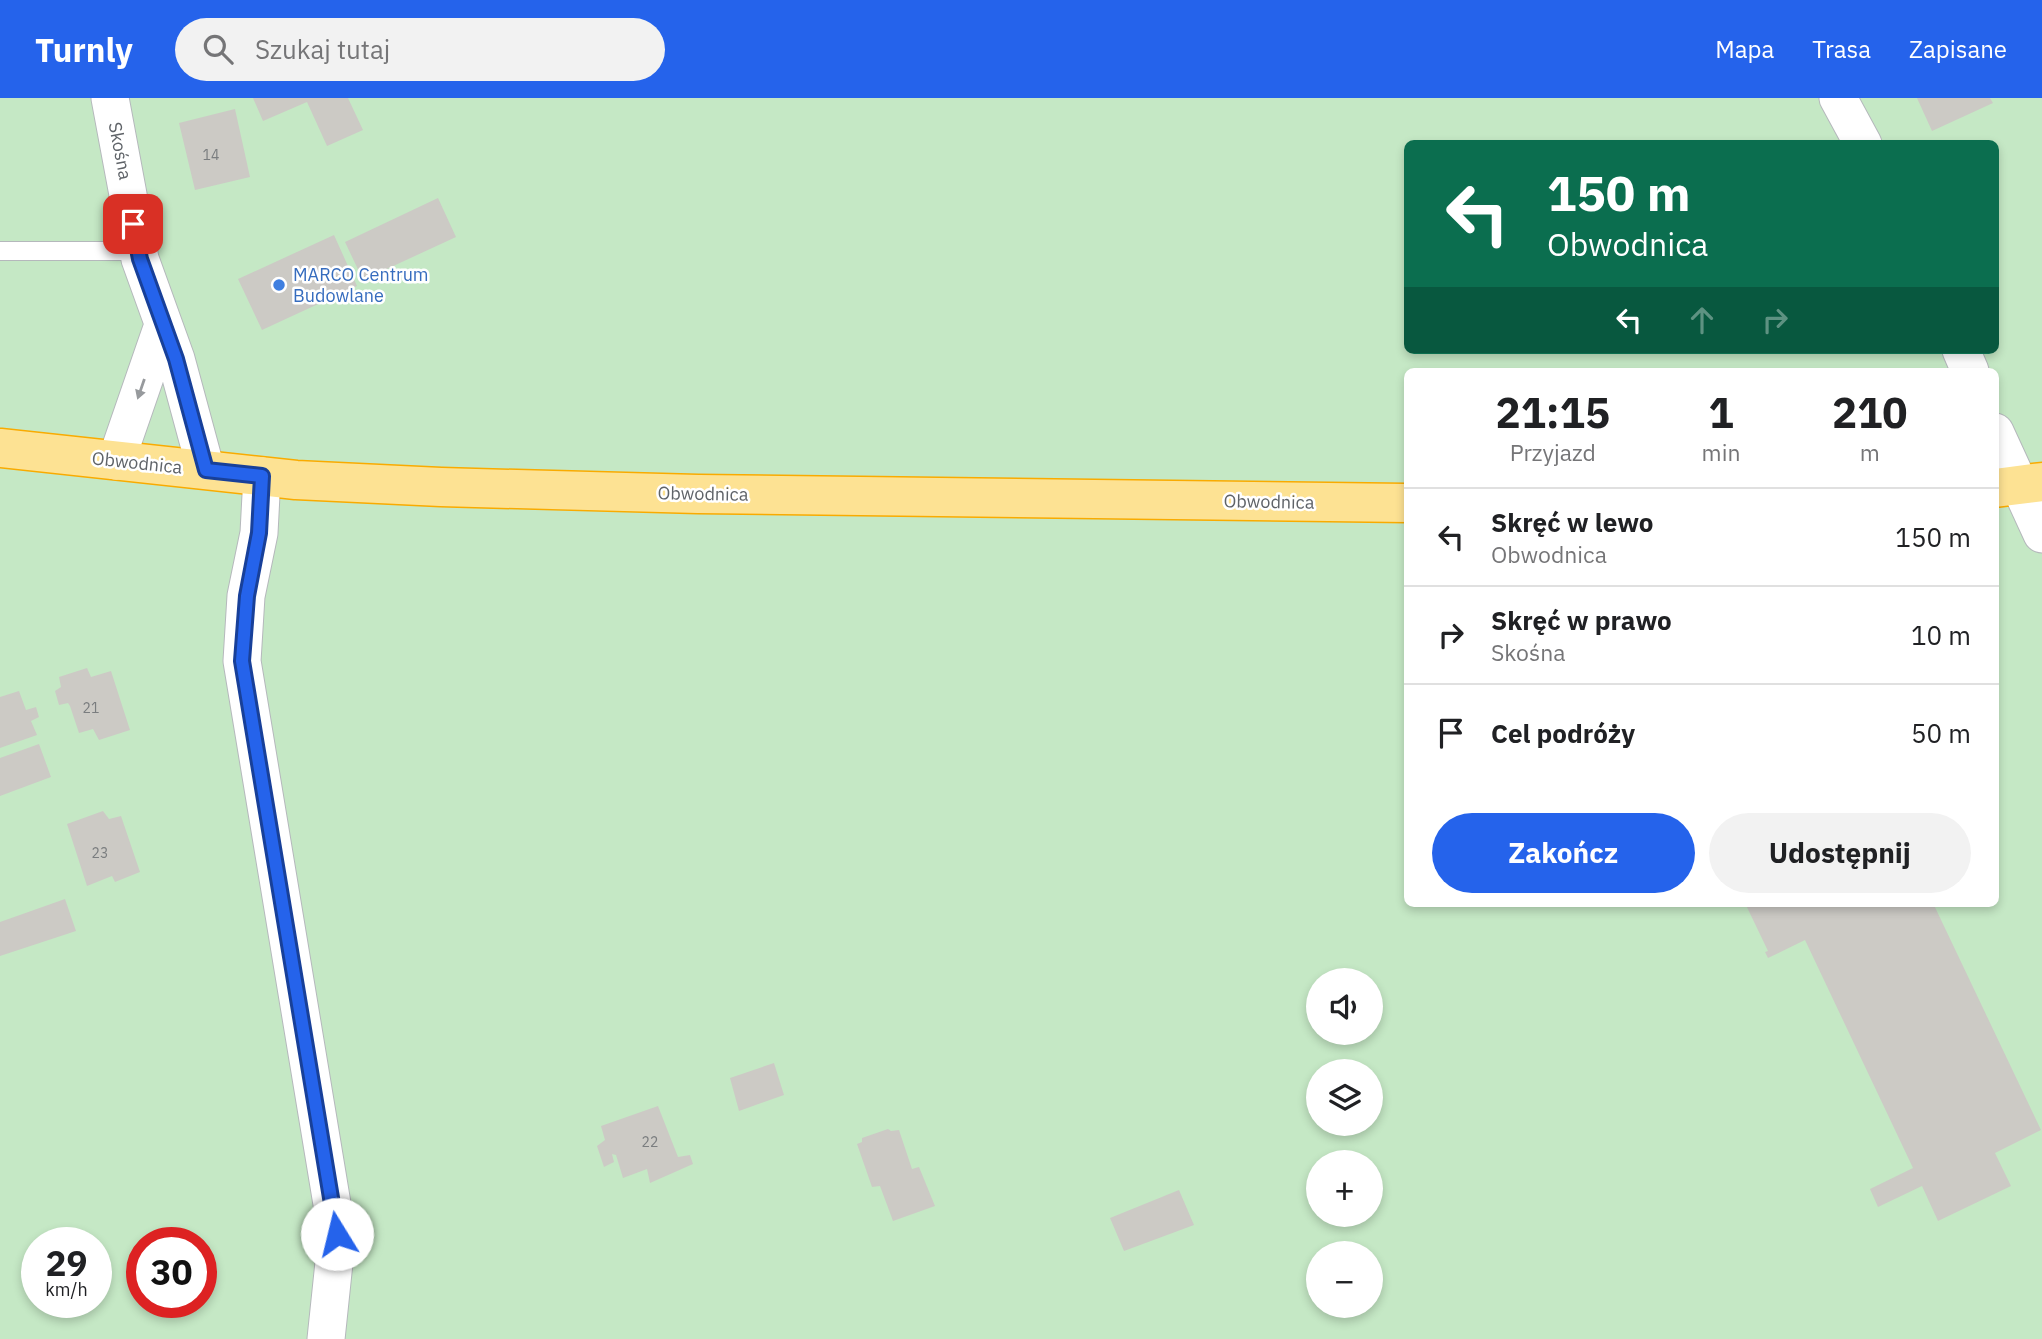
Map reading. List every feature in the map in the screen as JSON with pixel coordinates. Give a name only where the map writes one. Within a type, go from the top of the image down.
[{"type":"highway","name":"Obwodnica","points":[[0,448],[296,480],[441,487],[698,494],[1404,503]]},
{"type":"street","name":"Skośna","points":[[110,98],[138,251],[176,359],[206,470]]},
{"type":"street","points":[[1838,98],[1861,140]]},
{"type":"street","points":[[116,461],[163,325]]},
{"type":"street","points":[[1999,441],[2042,534]]},
{"type":"street","points":[[262,476],[259,533],[247,596],[242,661],[337,1234],[326,1339]]},
{"type":"lane","points":[[0,251],[138,251]]},
{"type":"green space","points":[[0,98],[2042,98],[2042,1339],[0,1339]]},
{"type":"building","points":[[253,98],[348,98],[363,130],[327,146],[307,102],[263,121]]},
{"type":"building","points":[[1917,98],[1990,98],[1993,103],[1932,131]]},
{"type":"building","points":[[235,109],[250,177],[195,190],[179,123]]},
{"type":"building","points":[[438,198],[456,237],[363,280],[345,242]]},
{"type":"building","points":[[334,235],[357,286],[262,330],[238,279]]},
{"type":"building","points":[[87,668],[91,677],[111,671],[130,730],[99,740],[93,729],[79,733],[68,703],[59,705],[55,691],[61,687],[59,677]]},
{"type":"building","points":[[19,691],[26,710],[36,707],[39,717],[31,721],[37,735],[0,748],[0,697]]},
{"type":"building","points":[[39,744],[51,777],[0,796],[0,758]]},
{"type":"building","points":[[103,811],[109,819],[121,816],[140,872],[115,882],[112,876],[87,886],[67,824]]},
{"type":"building","points":[[65,899],[76,931],[0,956],[0,922]]},
{"type":"building","points":[[1747,907],[1935,907],[2041,1130],[1995,1153],[2011,1186],[1938,1221],[1922,1186],[1878,1207],[1870,1189],[1913,1168],[1805,940],[1768,958],[1765,952],[1768,951]]},
{"type":"building","points":[[774,1063],[784,1095],[739,1111],[730,1078]]},
{"type":"building","points":[[658,1106],[678,1157],[690,1155],[693,1164],[650,1183],[647,1169],[623,1178],[616,1155],[612,1154],[614,1162],[604,1167],[597,1146],[605,1140],[601,1126]]},
{"type":"building","points":[[888,1129],[899,1130],[912,1169],[919,1167],[935,1206],[893,1221],[880,1186],[872,1187],[857,1144],[862,1142],[862,1138]]},
{"type":"building","points":[[1179,1190],[1194,1225],[1124,1251],[1110,1218]]},
{"type":"place","name":"MARCO Centrum Budowlane","points":[[279,285]]},
{"type":"route","points":[[133,224],[140,259],[176,359],[206,470],[262,476],[259,533],[247,596],[242,661],[337,1234]]}]
